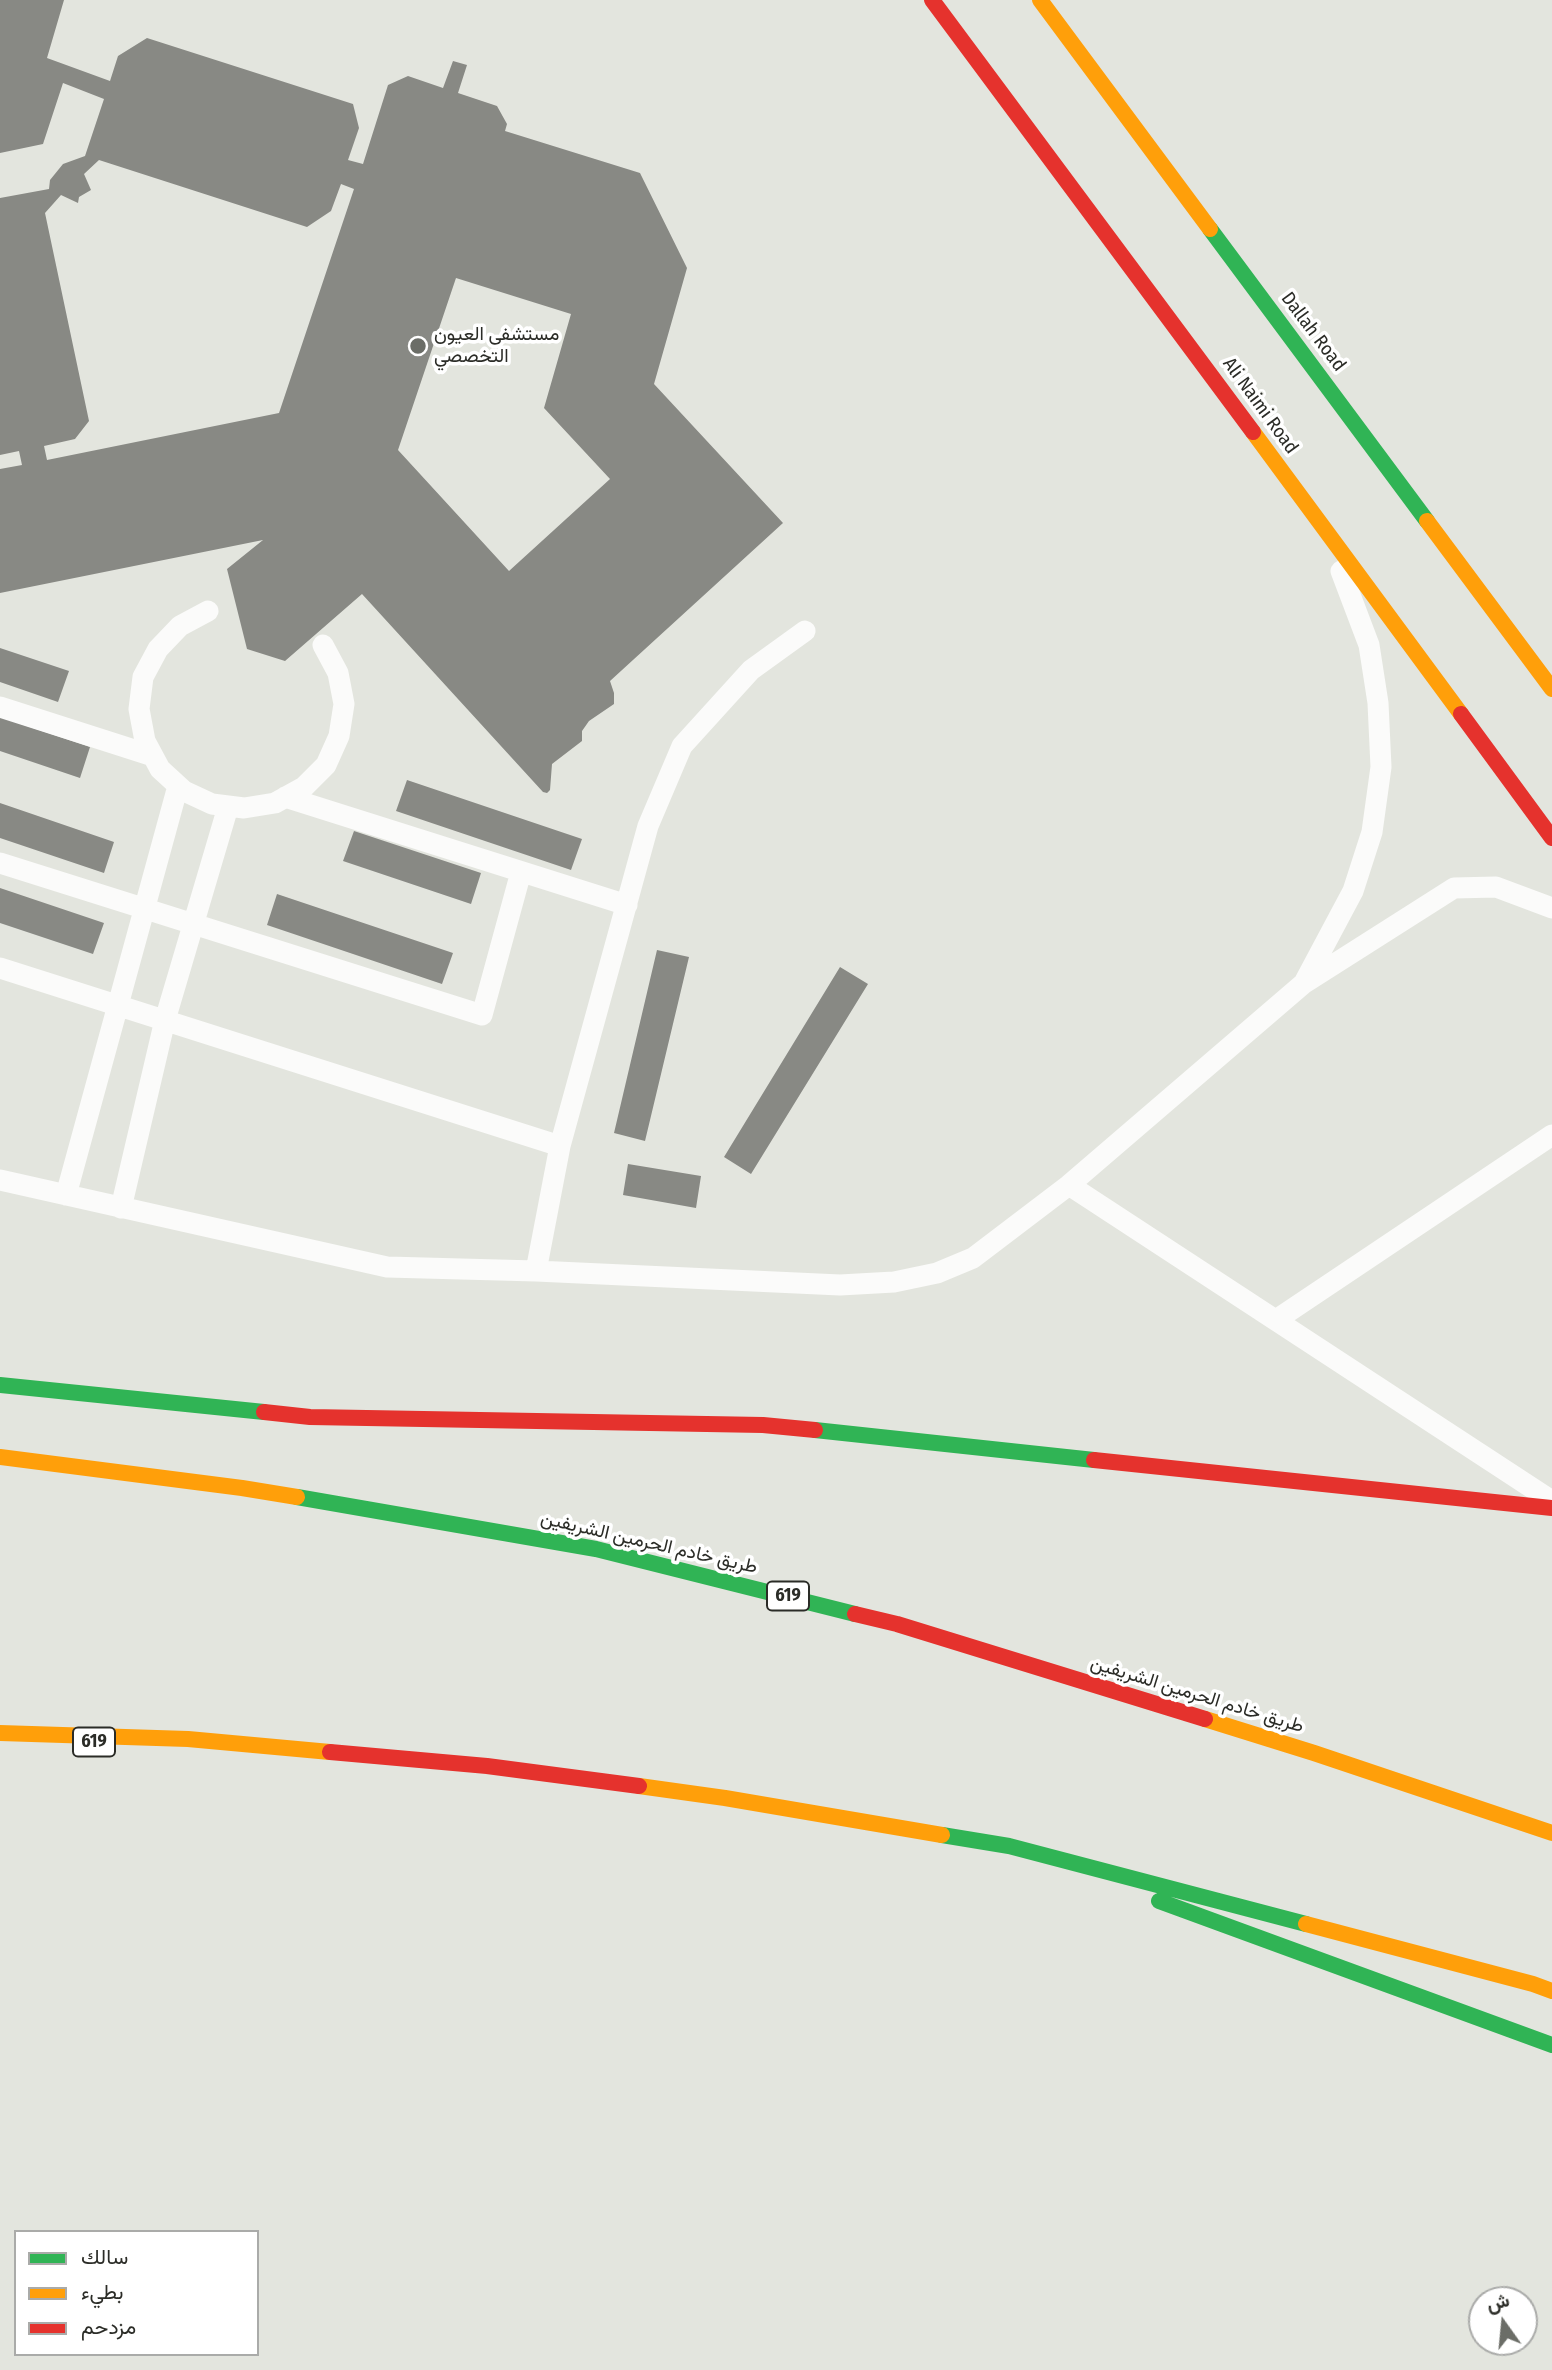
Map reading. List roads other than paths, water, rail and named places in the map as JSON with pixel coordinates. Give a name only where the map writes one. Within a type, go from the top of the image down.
[{"type":"main road","name":"Ali Naimi Road","points":[[932,0],[1552,838]]},
{"type":"main road","name":"Dallah Road","points":[[1040,0],[1552,689]]},
{"type":"main road","points":[[0,1385],[310,1417],[763,1425],[1552,1508]]},
{"type":"main road","name":"طريق خادم الحرمين الشريفين","points":[[0,1457],[242,1488],[609,1552],[897,1624],[1314,1754],[1552,1833]]},
{"type":"main road","name":"619","points":[[0,1733],[188,1739],[487,1766],[725,1798],[1009,1846],[1519,1980],[1552,1991]]},
{"type":"main road","name":"619","points":[[0,1746],[188,1739]]},
{"type":"main road","points":[[1009,1846],[1552,2045]]},
{"type":"lane","points":[[1303,984],[1353,891],[1372,832],[1381,767],[1378,703],[1369,646],[1327,531]]},
{"type":"lane","points":[[208,611],[180,625],[158,649],[143,677],[139,709],[145,741],[160,769],[178,786],[212,804],[244,808],[275,803],[304,787],[326,765],[339,736],[344,704],[338,673],[323,645]]},
{"type":"lane","points":[[536,1271],[560,1146],[648,825],[682,746],[751,670],[805,631]]},
{"type":"lane","points":[[0,707],[153,756]]},
{"type":"lane","points":[[66,1195],[178,786]]},
{"type":"lane","points":[[285,797],[626,905]]},
{"type":"lane","points":[[121,1208],[165,1020],[228,807]]},
{"type":"lane","points":[[0,863],[482,1015],[521,872]]},
{"type":"lane","points":[[0,1180],[387,1268],[536,1271],[840,1285],[894,1282],[937,1273],[973,1258],[1069,1185],[1303,984],[1454,888],[1496,887],[1552,908]]},
{"type":"lane","points":[[0,968],[560,1146]]},
{"type":"lane","points":[[1276,1320],[1552,1135]]},
{"type":"lane","points":[[1069,1185],[1552,1501]]},
{"type":"place","name":"مستشفى العيون التخصصي","points":[[418,346]]}]
